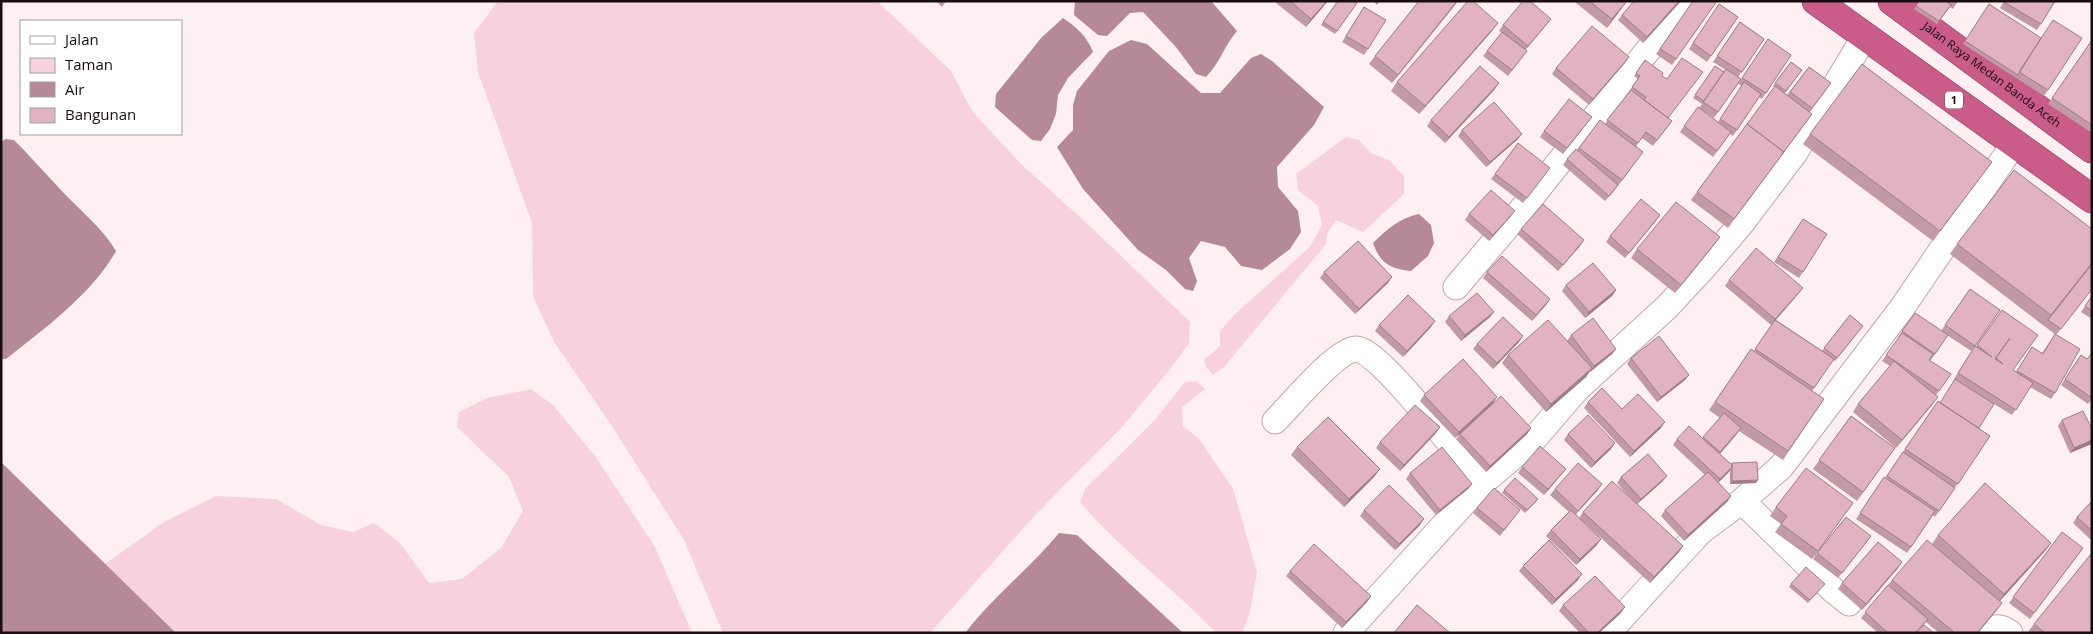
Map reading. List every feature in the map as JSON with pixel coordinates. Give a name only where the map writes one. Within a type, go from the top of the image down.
[{"type":"highway","name":"1","points":[[1816,1],[2092,199]]},
{"type":"highway","name":"Jalan Raya Medan Banda Aceh","points":[[1892,1],[2092,149]]},
{"type":"street","points":[[1456,287],[1518,214],[1687,1]]},
{"type":"street","points":[[1346,633],[1482,484],[1534,439],[1578,389],[1667,306],[1706,265],[1741,224],[1794,154],[1865,36]]},
{"type":"street","points":[[1608,633],[1700,532],[1742,502],[1781,467],[1902,308],[2015,142]]},
{"type":"street","points":[[1275,421],[1335,359],[1356,348],[1362,349],[1383,366],[1411,396],[1482,484]]},
{"type":"street","points":[[1742,502],[1849,603]]},
{"type":"street","points":[[1986,633],[1990,629],[1997,627],[2010,633]]},
{"type":"green space","points":[[498,1],[877,1],[951,71],[972,111],[1020,163],[1093,229],[1190,322],[1189,343],[1122,427],[1036,514],[930,633],[723,633],[684,540],[610,423],[554,342],[533,296],[532,223],[478,72],[474,33]]},
{"type":"green space","points":[[1346,137],[1359,140],[1371,153],[1389,160],[1404,176],[1404,194],[1363,232],[1336,220],[1328,232],[1326,244],[1224,367],[1213,375],[1206,367],[1204,360],[1220,346],[1220,331],[1236,313],[1310,247],[1322,225],[1318,206],[1298,190],[1296,174]]},
{"type":"green space","points":[[1196,381],[1205,389],[1182,407],[1183,426],[1199,439],[1233,489],[1257,572],[1249,616],[1242,633],[1216,633],[1112,536],[1080,502],[1085,489],[1155,420],[1185,382]]},
{"type":"green space","points":[[531,389],[553,405],[595,456],[655,547],[692,633],[176,633],[105,564],[164,522],[216,496],[276,499],[321,525],[353,532],[374,523],[400,543],[429,583],[462,579],[501,548],[523,511],[509,477],[457,427],[459,412],[487,398]]},
{"type":"water","points":[[1075,1],[1211,1],[1237,31],[1206,77],[1196,74],[1176,47],[1143,12],[1130,13],[1107,36],[1098,35],[1074,15]]},
{"type":"water","points":[[1063,18],[1081,32],[1093,52],[1068,78],[1058,95],[1056,114],[1050,129],[1041,141],[1032,140],[995,107],[996,94],[1042,37]]},
{"type":"water","points":[[1131,40],[1147,44],[1201,93],[1220,93],[1251,58],[1261,54],[1272,61],[1324,107],[1314,125],[1277,167],[1278,187],[1298,211],[1301,232],[1290,249],[1262,270],[1241,266],[1225,247],[1201,241],[1189,258],[1197,281],[1193,291],[1185,289],[1166,270],[1138,250],[1083,189],[1057,147],[1073,130],[1073,105],[1077,91],[1109,51]]},
{"type":"water","points":[[5,139],[14,140],[97,226],[116,251],[106,267],[81,296],[36,336],[6,359],[1,359],[1,143]]},
{"type":"water","points":[[1419,214],[1431,225],[1434,243],[1428,256],[1411,271],[1392,267],[1379,256],[1373,243],[1394,225],[1406,218]]},
{"type":"water","points":[[1,462],[176,633],[1,633]]},
{"type":"water","points":[[1059,533],[1077,535],[1183,633],[965,633]]},
{"type":"building","points":[[1290,1],[1327,1],[1311,19]]},
{"type":"building","points":[[1338,1],[1354,1],[1357,3],[1337,31],[1323,22]]},
{"type":"building","points":[[1419,1],[1457,1],[1398,75],[1375,56]]},
{"type":"building","points":[[1468,1],[1473,1],[1498,23],[1425,106],[1397,82]]},
{"type":"building","points":[[1523,1],[1530,1],[1551,19],[1528,46],[1503,25]]},
{"type":"building","points":[[1589,1],[1627,1],[1612,19]]},
{"type":"building","points":[[1634,1],[1679,1],[1647,37],[1622,15]]},
{"type":"building","points":[[1693,1],[1717,1],[1676,59],[1660,49]]},
{"type":"building","points":[[1919,1],[1946,1],[1951,5],[1939,21],[1916,6]]},
{"type":"building","points":[[2004,1],[2055,1],[2041,24]]},
{"type":"building","points":[[1719,4],[1738,17],[1711,56],[1693,43]]},
{"type":"building","points":[[1989,4],[2041,38],[2018,75],[1965,41]]},
{"type":"building","points":[[1364,7],[1386,20],[1368,49],[1346,36]]},
{"type":"building","points":[[2053,20],[2082,38],[2048,90],[2019,72]]},
{"type":"building","points":[[1740,22],[1764,39],[1742,72],[1717,56]]},
{"type":"building","points":[[1592,26],[1629,57],[1593,99],[1556,68]]},
{"type":"building","points":[[1502,32],[1527,51],[1512,70],[1487,51]]},
{"type":"building","points":[[1768,39],[1791,55],[1766,93],[1742,78]]},
{"type":"building","points":[[2092,40],[2092,125],[2052,98]]},
{"type":"building","points":[[1682,58],[1703,72],[1668,118],[1644,100],[1646,97],[1632,87],[1640,76],[1636,73],[1645,60],[1663,73],[1662,76],[1667,79]]},
{"type":"building","points":[[1791,62],[1802,70],[1786,91],[1775,83]]},
{"type":"building","points":[[1862,64],[1992,162],[1940,231],[1810,134]]},
{"type":"building","points":[[1480,66],[1499,83],[1449,137],[1431,120]]},
{"type":"building","points":[[1715,66],[1724,72],[1704,101],[1695,95]]},
{"type":"building","points":[[1809,67],[1831,83],[1812,108],[1790,92]]},
{"type":"building","points":[[1726,69],[1741,79],[1718,112],[1703,102]]},
{"type":"building","points":[[1744,82],[1761,94],[1737,130],[1720,119]]},
{"type":"building","points":[[1775,86],[1812,114],[1784,152],[1747,124]]},
{"type":"building","points":[[1631,90],[1672,121],[1657,140],[1646,132],[1638,143],[1607,120]]},
{"type":"building","points":[[1569,99],[1592,117],[1567,148],[1544,131]]},
{"type":"building","points":[[1494,102],[1522,134],[1490,162],[1462,130]]},
{"type":"building","points":[[1698,107],[1731,132],[1717,151],[1684,126]]},
{"type":"building","points":[[1600,120],[1643,152],[1622,180],[1579,148]]},
{"type":"building","points":[[1747,124],[1784,152],[1734,219],[1697,192]]},
{"type":"building","points":[[1518,143],[1550,168],[1527,198],[1495,174]]},
{"type":"building","points":[[1576,149],[1618,185],[1609,196],[1567,159]]},
{"type":"building","points":[[2014,170],[2092,229],[2092,263],[2051,315],[1957,244]]},
{"type":"building","points":[[1491,190],[1515,211],[1493,235],[1469,214]]},
{"type":"building","points":[[1641,199],[1660,215],[1629,253],[1610,236]]},
{"type":"building","points":[[1676,202],[1720,237],[1681,285],[1637,249]]},
{"type":"building","points":[[1543,204],[1584,240],[1563,265],[1521,229]]},
{"type":"building","points":[[1803,219],[1827,234],[1803,272],[1778,257]]},
{"type":"building","points":[[1358,241],[1392,277],[1359,309],[1324,272]]},
{"type":"building","points":[[1756,248],[1803,288],[1775,319],[1729,280]]},
{"type":"building","points":[[1502,256],[1550,299],[1536,315],[1487,272]]},
{"type":"building","points":[[1593,263],[1616,290],[1589,312],[1566,285]]},
{"type":"building","points":[[2092,264],[2092,289],[2061,329],[2048,320]]},
{"type":"building","points":[[1970,289],[2000,310],[1975,346],[1945,325]]},
{"type":"building","points":[[1477,293],[1494,312],[1465,335],[1449,316]]},
{"type":"building","points":[[1408,295],[1435,321],[1407,351],[1379,325]]},
{"type":"building","points":[[2092,296],[2092,311],[2085,306]]},
{"type":"building","points":[[2002,310],[2038,335],[2013,370],[2033,383],[2016,410],[1958,373],[1975,346],[1992,357],[1977,345]]},
{"type":"building","points":[[1915,313],[1948,335],[1935,354],[1902,331]]},
{"type":"building","points":[[1850,315],[1863,326],[1837,358],[1824,348]]},
{"type":"building","points":[[1503,317],[1523,336],[1497,363],[1477,344]]},
{"type":"building","points":[[1593,318],[1616,349],[1594,366],[1571,335]]},
{"type":"building","points":[[1548,320],[1592,368],[1551,404],[1508,355]]},
{"type":"building","points":[[1775,320],[1834,359],[1814,388],[1755,349]]},
{"type":"building","points":[[1902,333],[1933,354],[1929,360],[1951,374],[1939,391],[1886,355]]},
{"type":"building","points":[[2055,334],[2080,349],[2055,393],[2017,371],[2032,347],[2043,354]]},
{"type":"building","points":[[1659,336],[1689,375],[1661,397],[1631,358]]},
{"type":"building","points":[[1751,349],[1824,399],[1788,451],[1715,402]]},
{"type":"building","points":[[2092,353],[2092,398],[2065,379],[2081,355],[2087,359]]},
{"type":"building","points":[[1463,359],[1497,397],[1459,432],[1424,395]]},
{"type":"building","points":[[1894,361],[1938,397],[1902,440],[1858,404]]},
{"type":"building","points":[[1955,379],[1994,404],[1979,428],[1940,403]]},
{"type":"building","points":[[1602,388],[1622,409],[1638,394],[1665,422],[1634,451],[1588,402]]},
{"type":"building","points":[[1501,396],[1531,428],[1490,466],[1460,434]]},
{"type":"building","points":[[1938,401],[1990,436],[1958,484],[1905,449]]},
{"type":"building","points":[[1415,405],[1440,427],[1404,465],[1380,442]]},
{"type":"building","points":[[2083,411],[2092,429],[2092,440],[2074,448],[2062,420]]},
{"type":"building","points":[[1724,413],[1741,428],[1720,452],[1703,437]]},
{"type":"building","points":[[1588,415],[1615,443],[1595,462],[1568,434]]},
{"type":"building","points":[[1851,416],[1895,448],[1863,492],[1819,460]]},
{"type":"building","points":[[1328,417],[1380,469],[1349,499],[1297,447]]},
{"type":"building","points":[[1689,426],[1733,466],[1720,479],[1677,439]]},
{"type":"building","points":[[1540,446],[1566,469],[1548,489],[1522,467]]},
{"type":"building","points":[[1442,447],[1472,484],[1440,510],[1410,473]]},
{"type":"building","points":[[1903,452],[1955,488],[1939,511],[1887,476]]},
{"type":"building","points":[[1648,454],[1667,476],[1641,499],[1621,477]]},
{"type":"building","points":[[1757,462],[1758,480],[1732,481],[1732,463]]},
{"type":"building","points":[[1578,463],[1602,484],[1578,511],[1555,489]]},
{"type":"building","points":[[1806,468],[1853,503],[1818,551],[1781,524],[1787,516],[1776,507]]},
{"type":"building","points":[[1708,472],[1731,496],[1688,535],[1665,510]]},
{"type":"building","points":[[1884,477],[1935,511],[1911,547],[1860,513]]},
{"type":"building","points":[[1515,478],[1538,499],[1527,510],[1504,490]]},
{"type":"building","points":[[1612,481],[1683,546],[1654,577],[1583,512]]},
{"type":"building","points":[[1985,483],[2051,543],[2004,594],[1938,535]]},
{"type":"building","points":[[1389,485],[1424,519],[1399,544],[1364,510]]},
{"type":"building","points":[[1494,488],[1520,510],[1504,530],[1477,508]]},
{"type":"building","points":[[2092,501],[2092,531],[2077,517]]},
{"type":"building","points":[[1571,510],[1601,539],[1580,559],[1551,530]]},
{"type":"building","points":[[1846,517],[1871,536],[1842,573],[1817,553]]},
{"type":"building","points":[[2062,532],[2083,548],[2034,613],[2013,597]]},
{"type":"building","points":[[1549,540],[1582,574],[1556,599],[1523,566]]},
{"type":"building","points":[[1927,540],[2002,603],[1977,633],[1955,633],[1892,580]]},
{"type":"building","points":[[1878,542],[1902,562],[1866,604],[1842,583]]},
{"type":"building","points":[[1314,544],[1371,596],[1346,622],[1290,571]]},
{"type":"building","points":[[2091,554],[2092,633],[2045,633],[2034,624]]},
{"type":"building","points":[[1806,567],[1825,584],[1810,600],[1791,584]]},
{"type":"building","points":[[1595,576],[1625,607],[1597,633],[1589,633],[1563,605]]},
{"type":"building","points":[[1888,585],[1928,619],[1916,632],[1924,625],[1934,633],[1888,633],[1865,612]]},
{"type":"building","points":[[1417,605],[1450,633],[1394,633]]}]
